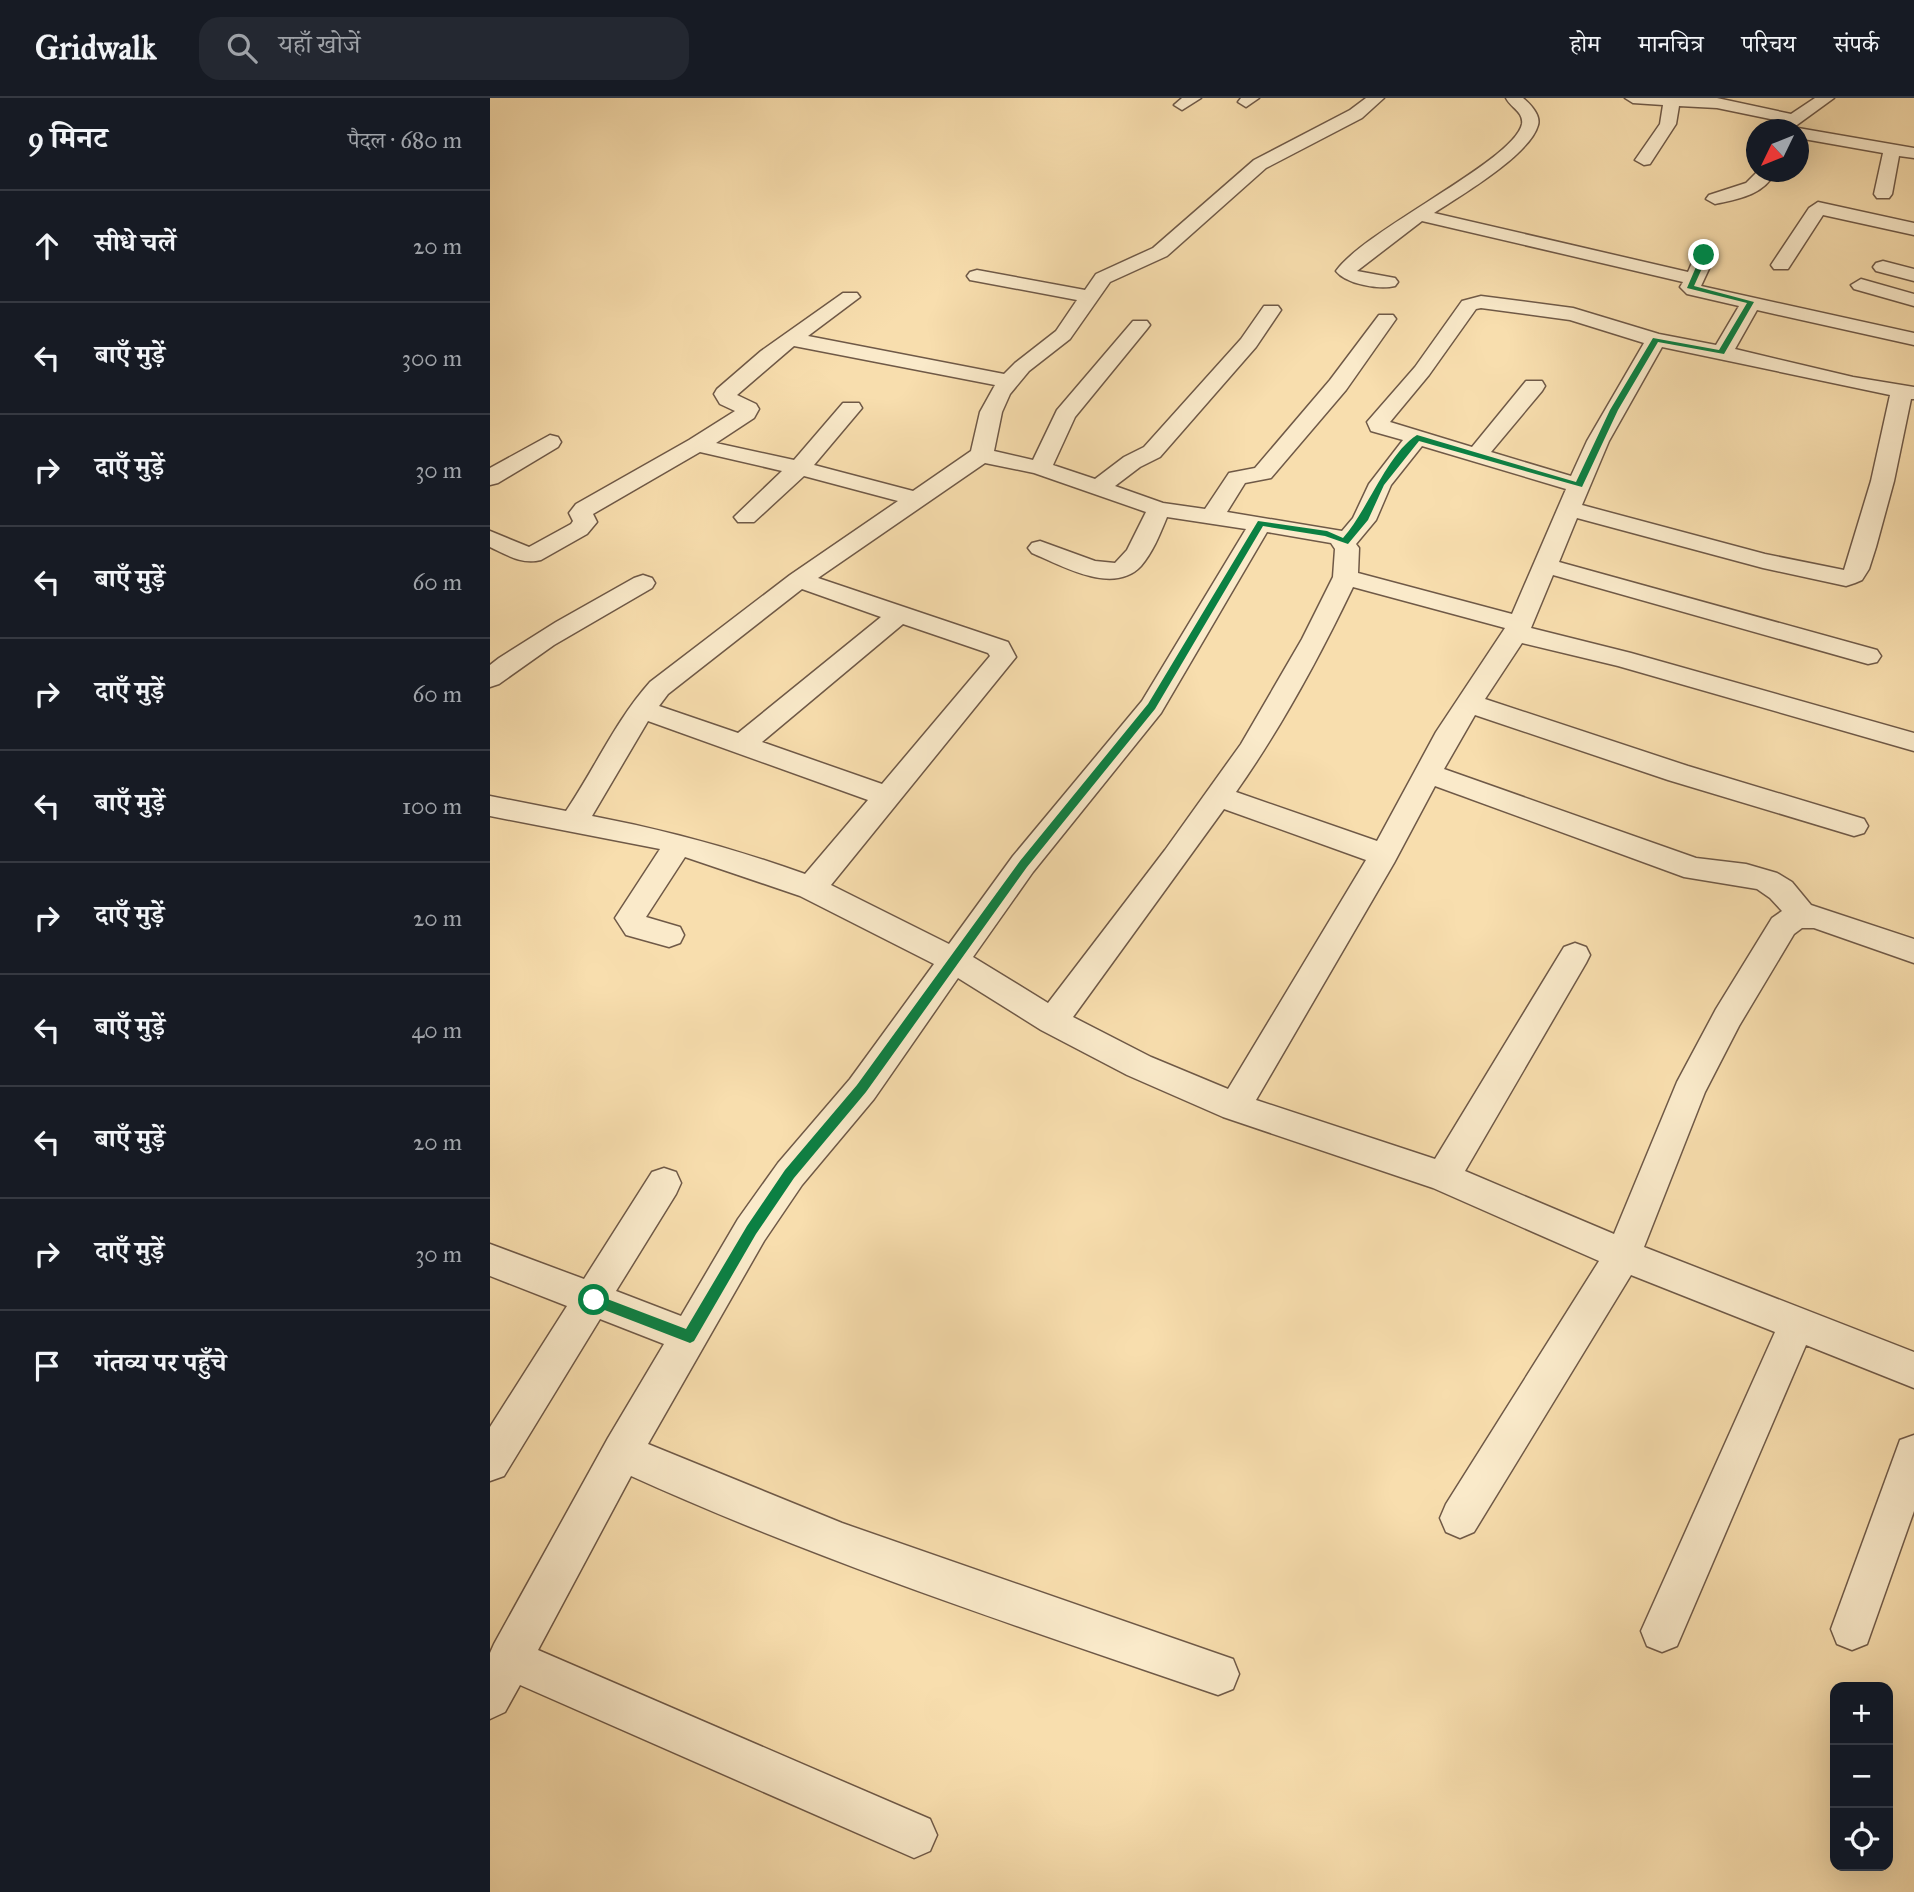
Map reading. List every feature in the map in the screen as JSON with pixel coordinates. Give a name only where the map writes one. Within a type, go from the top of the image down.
[{"type":"street","points":[[574,821],[604,776],[641,709],[659,688],[684,666],[799,580],[981,455],[986,444],[991,412],[1008,381],[1063,335],[1103,278],[1160,252],[1266,160],[1356,114],[1377,98]]},
{"type":"street","points":[[1503,98],[1520,98]]},
{"type":"street","points":[[1633,98],[1717,103],[1771,119]]},
{"type":"street","points":[[1803,119],[1826,98]]},
{"type":"street","points":[[1388,282],[1355,276],[1346,271],[1367,252],[1418,215],[1481,175],[1526,134],[1531,124],[1529,114],[1514,99]]},
{"type":"street","points":[[1644,160],[1668,124],[1661,99]]},
{"type":"street","points":[[1809,129],[1914,153]]},
{"type":"street","points":[[1883,194],[1892,149]]},
{"type":"street","points":[[1715,199],[1761,182]]},
{"type":"street","points":[[1781,265],[1818,208],[1914,229]]},
{"type":"street","points":[[1418,215],[1693,279]]},
{"type":"street","points":[[1702,248],[1704,258],[1690,287],[1693,290],[1914,339]]},
{"type":"street","points":[[1883,267],[1914,275]]},
{"type":"street","points":[[977,276],[1091,297]]},
{"type":"street","points":[[1861,285],[1914,300]]},
{"type":"street","points":[[490,538],[527,555],[538,553],[584,526],[581,513],[584,509],[697,446],[746,413],[746,406],[728,399],[725,394],[746,372],[850,297]]},
{"type":"street","points":[[1481,302],[1573,314],[1656,340],[1722,352],[1907,392],[1874,521],[1853,575],[1846,578],[1763,561],[1574,497],[1478,454],[1385,430],[1378,422],[1422,371],[1469,305],[1481,302]]},
{"type":"street","points":[[1722,352],[1751,302]]},
{"type":"street","points":[[1100,487],[1132,462],[1152,452],[1249,343],[1271,310]]},
{"type":"street","points":[[1213,516],[1235,480],[1241,476],[1263,473],[1338,385],[1386,319]]},
{"type":"street","points":[[1040,468],[1065,415],[1140,325]]},
{"type":"street","points":[[791,339],[1008,381]]},
{"type":"street","points":[[1235,1107],[1384,855],[1469,703],[1489,678],[1518,629],[1614,410],[1656,340]]},
{"type":"street","points":[[1478,454],[1534,386]]},
{"type":"street","points":[[746,517],[799,468],[851,408]]},
{"type":"street","points":[[1345,542],[1364,520],[1380,484],[1417,438]]},
{"type":"street","points":[[490,478],[550,442]]},
{"type":"street","points":[[697,446],[799,468],[919,500]]},
{"type":"street","points":[[981,455],[1040,468],[1159,509],[1327,534],[1345,542],[1347,548],[1345,577],[1281,701],[1219,797],[1052,1021]]},
{"type":"street","points":[[1040,548],[1101,572],[1114,572],[1131,562],[1159,509]]},
{"type":"street","points":[[914,1835],[500,1678],[622,1452],[751,1230],[790,1174],[862,1089],[1023,864],[1152,706],[1261,523]]},
{"type":"street","points":[[1547,566],[1868,656]]},
{"type":"street","points":[[1345,577],[1914,742]]},
{"type":"street","points":[[799,580],[999,648],[1003,657],[811,888]]},
{"type":"street","points":[[490,678],[512,660],[557,632],[643,583]]},
{"type":"street","points":[[741,744],[900,614]]},
{"type":"street","points":[[1469,703],[1678,773],[1854,826]]},
{"type":"street","points":[[641,709],[887,796]]},
{"type":"street","points":[[1429,774],[1694,869],[1746,875],[1767,881],[1782,890],[1803,916]]},
{"type":"street","points":[[1219,797],[1384,855]]},
{"type":"street","points":[[490,806],[574,821],[678,845],[740,862],[811,888],[875,918],[955,961],[1052,1021],[1139,1066],[1235,1107],[1443,1177],[1623,1255],[1914,1370]]},
{"type":"street","points":[[669,935],[636,927],[630,918],[678,845]]},
{"type":"street","points":[[1460,1518],[1623,1255],[1689,1092],[1727,1018],[1783,926],[1791,919],[1803,916],[1816,918],[1914,951]]},
{"type":"street","points":[[1443,1177],[1575,955]]},
{"type":"street","points":[[490,1462],[594,1300],[664,1183]]},
{"type":"street","points":[[490,1260],[690,1336]]},
{"type":"street","points":[[1662,1631],[1797,1324]]},
{"type":"street","points":[[622,1452],[694,1486],[791,1523],[1218,1674]]},
{"type":"street","points":[[1852,1629],[1914,1454]]},
{"type":"route","points":[[594,1300],[690,1336],[751,1230],[790,1174],[862,1089],[1023,864],[1152,706],[1261,523],[1327,534],[1345,542],[1364,520],[1380,484],[1417,438],[1456,447],[1579,486],[1614,410],[1656,340],[1722,352],[1751,302],[1693,290],[1690,287],[1704,255]]}]
